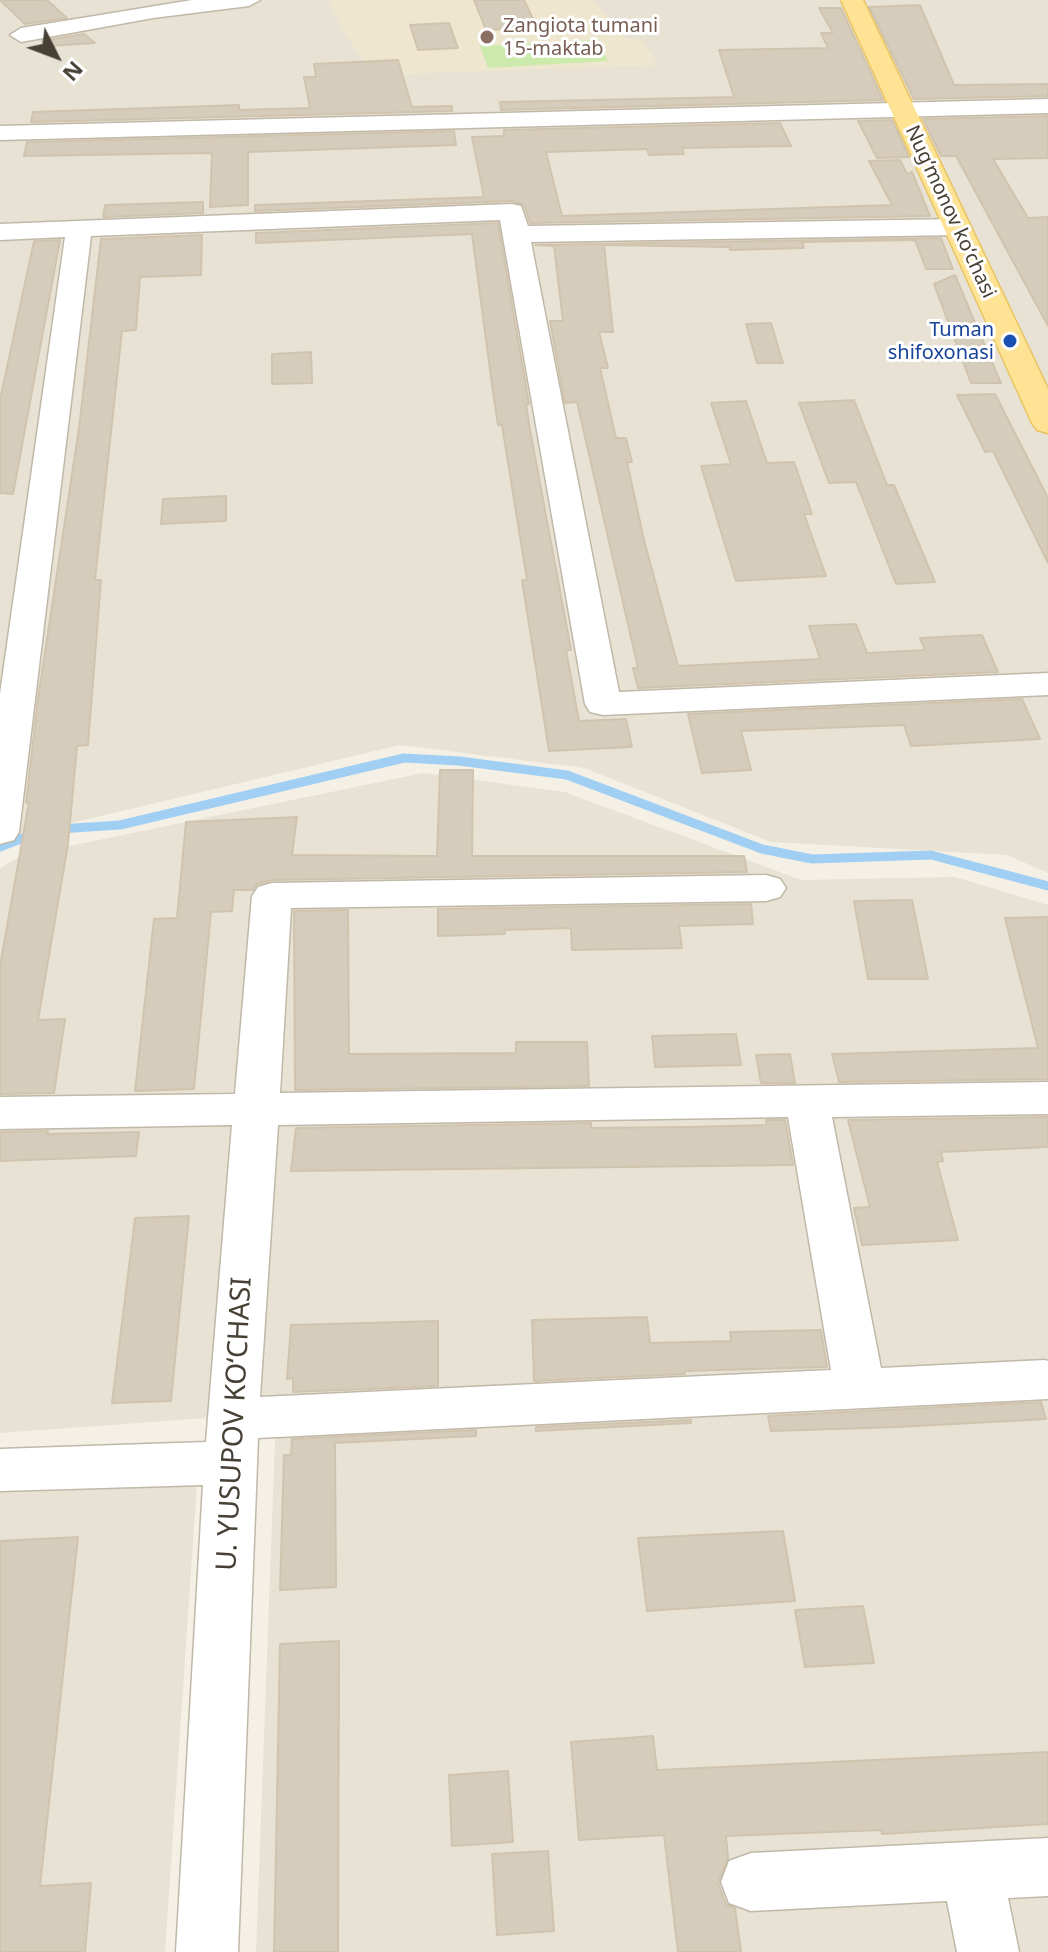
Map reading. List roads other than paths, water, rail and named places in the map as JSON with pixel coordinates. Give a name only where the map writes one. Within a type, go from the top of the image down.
[{"type":"main road","name":"Nugʻmonov koʻchasi","points":[[852,0],[901,110],[1038,382],[1048,423]]},
{"type":"street","points":[[21,35],[153,11],[249,0]]},
{"type":"street","points":[[0,133],[1048,106]]},
{"type":"street","points":[[0,232],[512,212],[603,704],[1048,684]]},
{"type":"street","points":[[516,234],[958,227]]},
{"type":"street","points":[[0,828],[79,229]]},
{"type":"street","name":"U. YUSUPOV KO‘CHASI","points":[[207,1952],[232,1441],[272,896],[766,888]]},
{"type":"street","points":[[0,1113],[1048,1098]]},
{"type":"street","points":[[807,1101],[860,1389]]},
{"type":"street","points":[[0,1470],[232,1441],[860,1389],[1045,1380]]},
{"type":"street","points":[[751,1882],[1048,1867]]},
{"type":"street","points":[[972,1872],[988,1952]]},
{"type":"waterway","points":[[59,829],[120,825],[404,758],[459,761],[567,775],[762,849],[812,859],[931,855],[1048,886]]},
{"type":"waterway","points":[[0,847],[33,834]]},
{"type":"place","name":"Zangiota tumani 15-maktab","points":[[487,37]]},
{"type":"place","name":"Tuman shifoxonasi","points":[[1010,341]]}]
